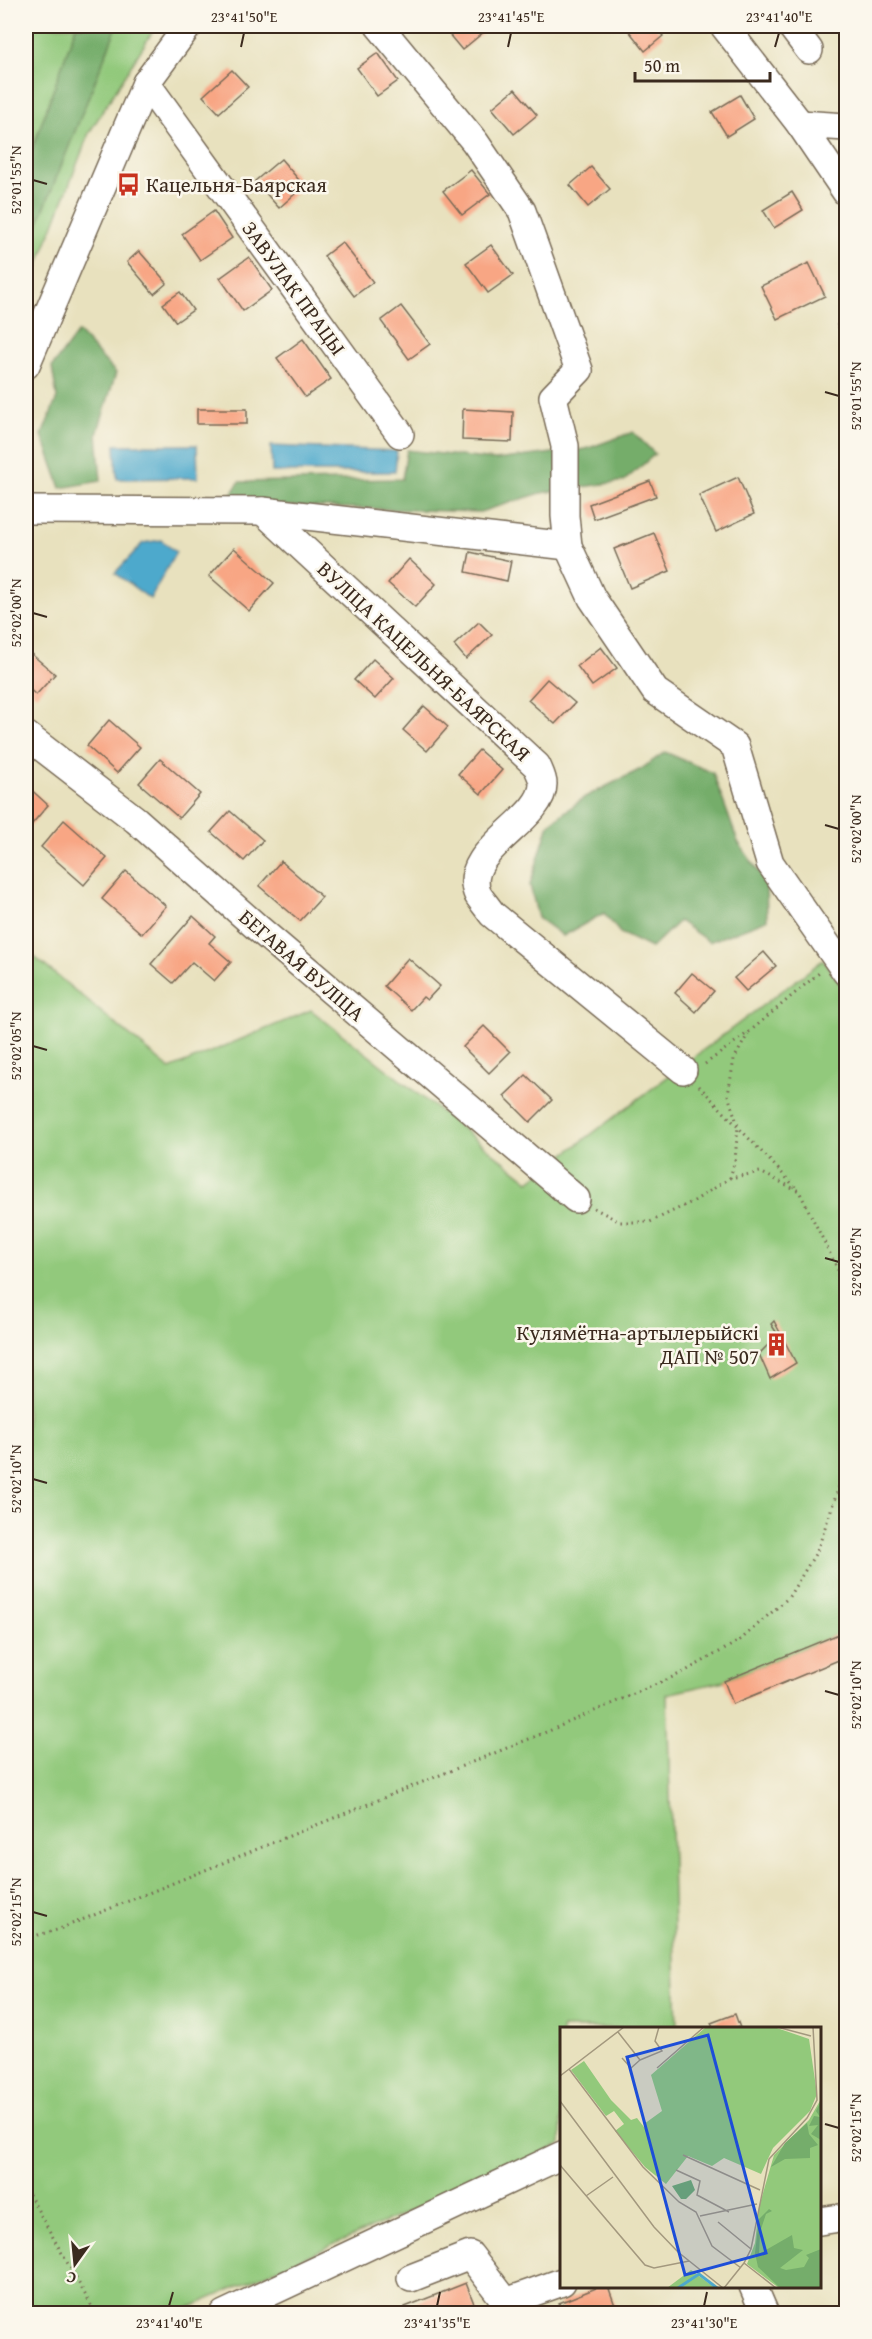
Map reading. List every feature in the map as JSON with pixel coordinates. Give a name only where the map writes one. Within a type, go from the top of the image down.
[{"type":"street","points":[[26,365],[146,83],[188,26]]},
{"type":"street","points":[[379,26],[474,142],[522,211],[579,370],[553,397],[565,446],[565,516],[568,546],[592,598],[656,691],[735,746],[770,863],[841,966]]},
{"type":"street","points":[[729,26],[846,192]]},
{"type":"street","points":[[792,26],[809,50]]},
{"type":"street","name":"ЗАВУЛАК ПРАЦЫ","points":[[146,83],[400,434]]},
{"type":"street","points":[[800,124],[846,127]]},
{"type":"street","points":[[26,510],[263,511],[568,546]]},
{"type":"street","name":"ВУЛІЦА КАЦЕЛЬНЯ-БАЯРСКАЯ","points":[[263,511],[537,766],[543,783],[539,801],[483,856],[477,876],[477,893],[492,914],[683,1070]]},
{"type":"street","name":"БЕГАВАЯ ВУЛІЦА","points":[[26,735],[136,820],[259,929],[576,1199]]},
{"type":"street","points":[[224,2313],[560,2155]]},
{"type":"street","points":[[821,2221],[846,2217]]},
{"type":"street","points":[[411,2278],[470,2255],[508,2308],[560,2282]]},
{"type":"street","points":[[754,2288],[765,2313]]},
{"type":"path","points":[[683,1070],[708,1064],[841,966]]},
{"type":"path","points":[[730,1178],[735,1160],[738,1126],[728,1095],[734,1059],[749,1032]]},
{"type":"path","points":[[683,1070],[799,1191],[846,1286]]},
{"type":"path","points":[[576,1199],[620,1222],[650,1222],[694,1201],[730,1178],[760,1172],[799,1191]]},
{"type":"path","points":[[26,1938],[57,1930],[544,1733],[682,1672],[739,1641],[788,1598],[817,1551],[846,1466]]},
{"type":"path","points":[[26,2189],[96,2313]]},
{"type":"green space","points":[[26,26],[156,26],[89,133],[26,297]]},
{"type":"green space","points":[[76,26],[117,26],[26,254],[26,167]]},
{"type":"green space","points":[[78,332],[116,373],[97,434],[101,481],[61,488],[42,435],[57,398],[52,367]]},
{"type":"green space","points":[[633,432],[655,454],[624,481],[541,493],[480,512],[225,504],[239,482],[402,479],[407,450],[495,460],[586,449]]},
{"type":"green space","points":[[665,752],[713,773],[738,842],[766,882],[767,920],[709,942],[679,921],[651,948],[620,933],[604,913],[563,936],[538,918],[530,885],[549,824],[585,797],[641,769]]},
{"type":"green space","points":[[26,950],[170,1069],[311,1010],[529,1181],[823,960],[846,992],[846,1631],[724,1681],[667,1694],[677,2027],[560,2027],[560,2145],[177,2313],[26,2313]]},
{"type":"water","points":[[115,445],[197,445],[198,478],[117,479]]},
{"type":"water","points":[[271,446],[397,451],[395,472],[272,472]]},
{"type":"water","points":[[161,540],[176,552],[150,599],[115,573],[143,543]]},
{"type":"building","points":[[442,26],[491,26],[462,50]]},
{"type":"building","points":[[625,26],[655,26],[663,36],[645,51]]},
{"type":"building","points":[[378,53],[398,81],[377,96],[357,68]]},
{"type":"building","points":[[232,70],[248,87],[219,113],[203,96]]},
{"type":"building","points":[[515,89],[537,115],[514,134],[492,108]]},
{"type":"building","points":[[740,95],[754,119],[727,136],[712,112]]},
{"type":"building","points":[[281,159],[304,186],[279,208],[255,181]]},
{"type":"building","points":[[591,167],[610,189],[588,207],[570,185]]},
{"type":"building","points":[[471,170],[490,194],[462,215],[443,191]]},
{"type":"building","points":[[792,192],[803,210],[774,228],[763,210]]},
{"type":"building","points":[[214,211],[232,238],[200,260],[182,234]]},
{"type":"building","points":[[342,242],[373,282],[354,296],[324,256]]},
{"type":"building","points":[[491,245],[513,275],[488,293],[466,263]]},
{"type":"building","points":[[139,251],[167,283],[154,294],[127,262]]},
{"type":"building","points":[[249,257],[272,290],[243,311],[220,278]]},
{"type":"building","points":[[809,263],[825,296],[777,319],[761,286]]},
{"type":"building","points":[[180,292],[193,310],[176,322],[163,304]]},
{"type":"building","points":[[401,306],[430,344],[409,359],[381,321]]},
{"type":"building","points":[[846,319],[846,341],[837,325]]},
{"type":"building","points":[[303,339],[331,379],[305,397],[277,358]]},
{"type":"building","points":[[197,409],[247,409],[247,424],[197,424]]},
{"type":"building","points":[[463,409],[513,412],[512,442],[462,440]]},
{"type":"building","points":[[738,477],[754,514],[716,532],[699,495]]},
{"type":"building","points":[[650,481],[656,496],[594,519],[589,504]]},
{"type":"building","points":[[654,533],[670,571],[630,588],[614,549]]},
{"type":"building","points":[[234,548],[274,583],[249,611],[209,576]]},
{"type":"building","points":[[470,552],[511,561],[507,581],[466,572]]},
{"type":"building","points":[[409,559],[436,584],[415,607],[388,583]]},
{"type":"building","points":[[479,622],[492,635],[466,659],[454,645]]},
{"type":"building","points":[[601,647],[617,668],[592,686],[577,666]]},
{"type":"building","points":[[30,653],[55,674],[36,695],[26,686],[26,658]]},
{"type":"building","points":[[373,659],[394,678],[375,699],[354,680]]},
{"type":"building","points":[[547,679],[575,703],[555,724],[528,700]]},
{"type":"building","points":[[424,706],[448,727],[427,751],[403,730]]},
{"type":"building","points":[[109,720],[140,747],[117,773],[87,746]]},
{"type":"building","points":[[479,750],[502,770],[481,794],[458,774]]},
{"type":"building","points":[[160,759],[200,794],[179,818],[139,783]]},
{"type":"building","points":[[26,785],[48,805],[26,831]]},
{"type":"building","points":[[230,811],[263,840],[244,861],[211,832]]},
{"type":"building","points":[[64,820],[107,858],[84,885],[41,847]]},
{"type":"building","points":[[281,861],[322,897],[300,921],[259,886]]},
{"type":"building","points":[[126,871],[166,906],[142,934],[102,899]]},
{"type":"building","points":[[193,916],[215,936],[209,943],[231,962],[214,981],[192,962],[173,983],[151,964]]},
{"type":"building","points":[[764,952],[776,966],[746,991],[734,978]]},
{"type":"building","points":[[408,958],[440,986],[427,1000],[423,997],[411,1010],[384,986]]},
{"type":"building","points":[[692,973],[714,991],[696,1012],[675,993]]},
{"type":"building","points":[[484,1026],[510,1052],[489,1073],[463,1047]]},
{"type":"building","points":[[526,1075],[552,1100],[530,1122],[504,1096]]},
{"type":"building","name":"Кулямётна-артылерыйскі ДАП № 507","points":[[774,1321],[796,1363],[770,1379],[759,1354],[778,1335],[771,1324]]},
{"type":"building","points":[[846,1631],[846,1657],[733,1704],[724,1681]]},
{"type":"building","points":[[735,2014],[740,2027],[713,2027],[711,2023]]},
{"type":"building","points":[[466,2283],[478,2314],[407,2314],[405,2307]]},
{"type":"building","points":[[596,2288],[609,2288],[618,2314],[563,2314],[559,2303]]},
{"type":"place","name":"Кацельня-Баярская","points":[[128,184]]},
{"type":"place","name":"Кулямётна-артылерыйскі ДАП № 507","points":[[777,1344]]}]
